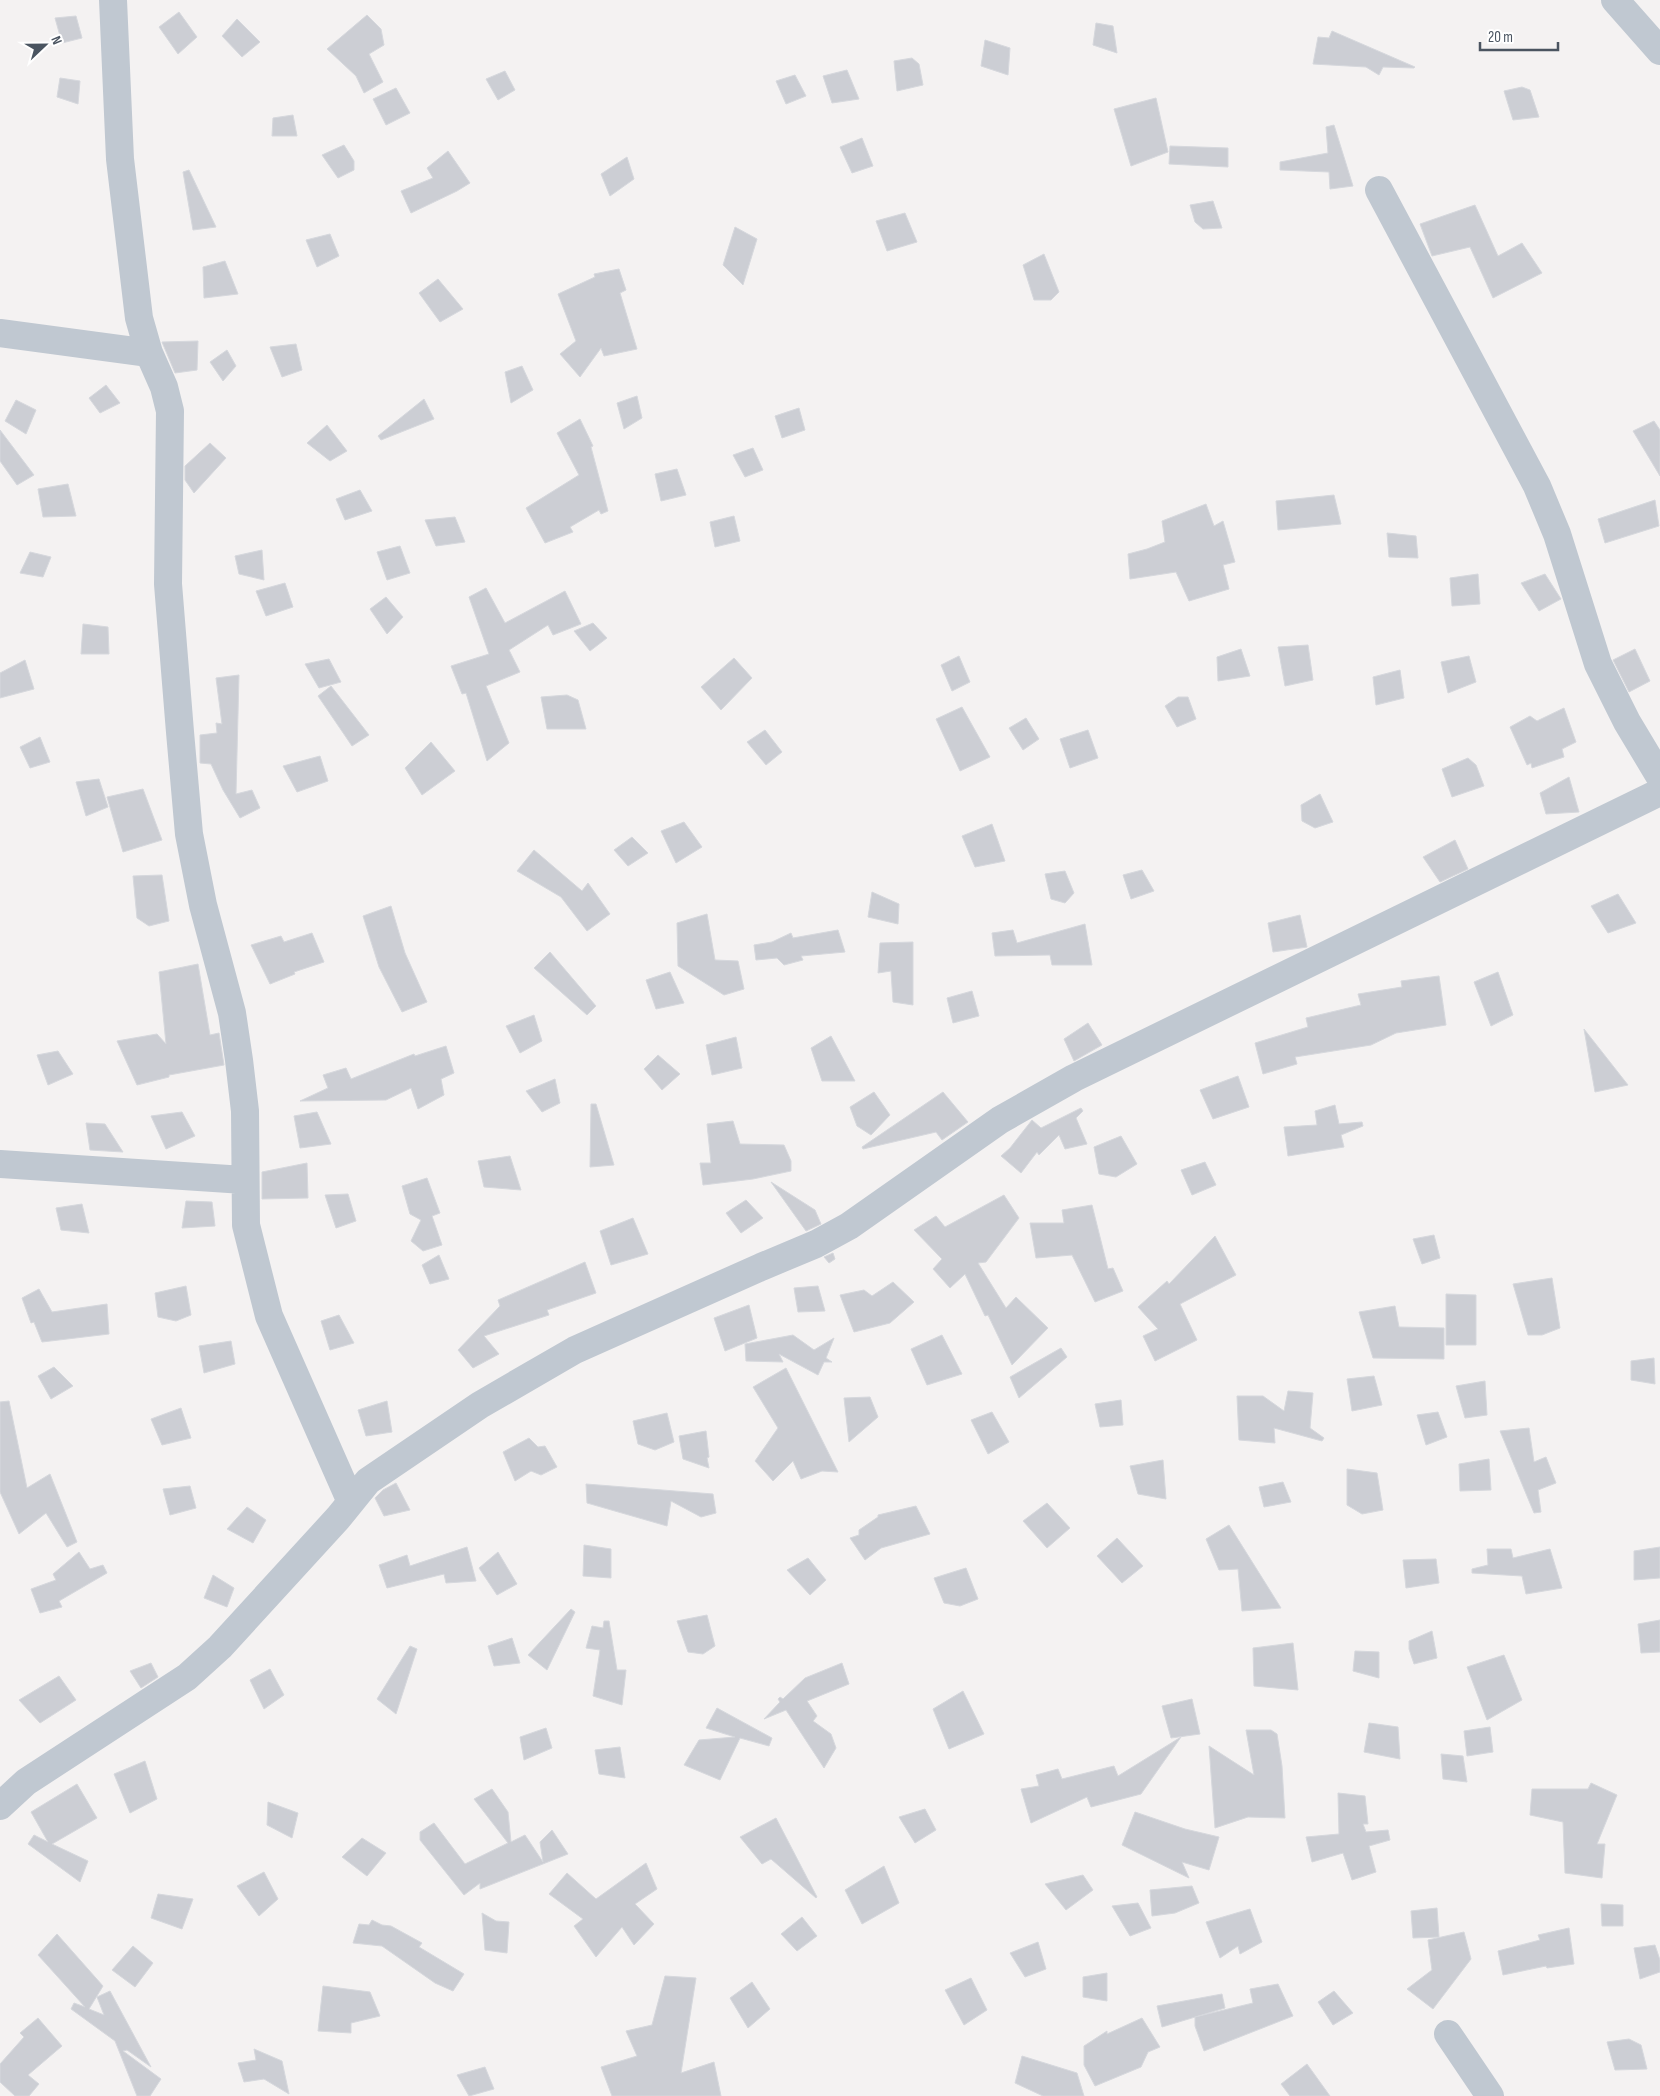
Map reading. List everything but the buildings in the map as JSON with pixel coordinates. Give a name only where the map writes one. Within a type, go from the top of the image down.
[{"type":"street","points":[[113,0],[120,159],[139,318],[149,353],[164,387],[170,411],[168,584],[190,834],[202,905],[232,1013],[239,1060],[244,1111],[246,1225],[269,1316],[351,1502]]},
{"type":"street","points":[[1615,0],[1660,51]]},
{"type":"street","points":[[1379,190],[1537,486],[1557,534],[1598,664],[1627,722],[1660,777]]},
{"type":"street","points":[[0,333],[149,353]]},
{"type":"street","points":[[0,1806],[26,1782],[187,1677],[220,1648],[368,1481],[480,1405],[575,1350],[761,1266],[816,1244],[849,1226],[1000,1120],[1074,1078],[1660,792]]},
{"type":"street","points":[[0,1164],[244,1180]]},
{"type":"street","points":[[1448,2034],[1490,2096]]}]
